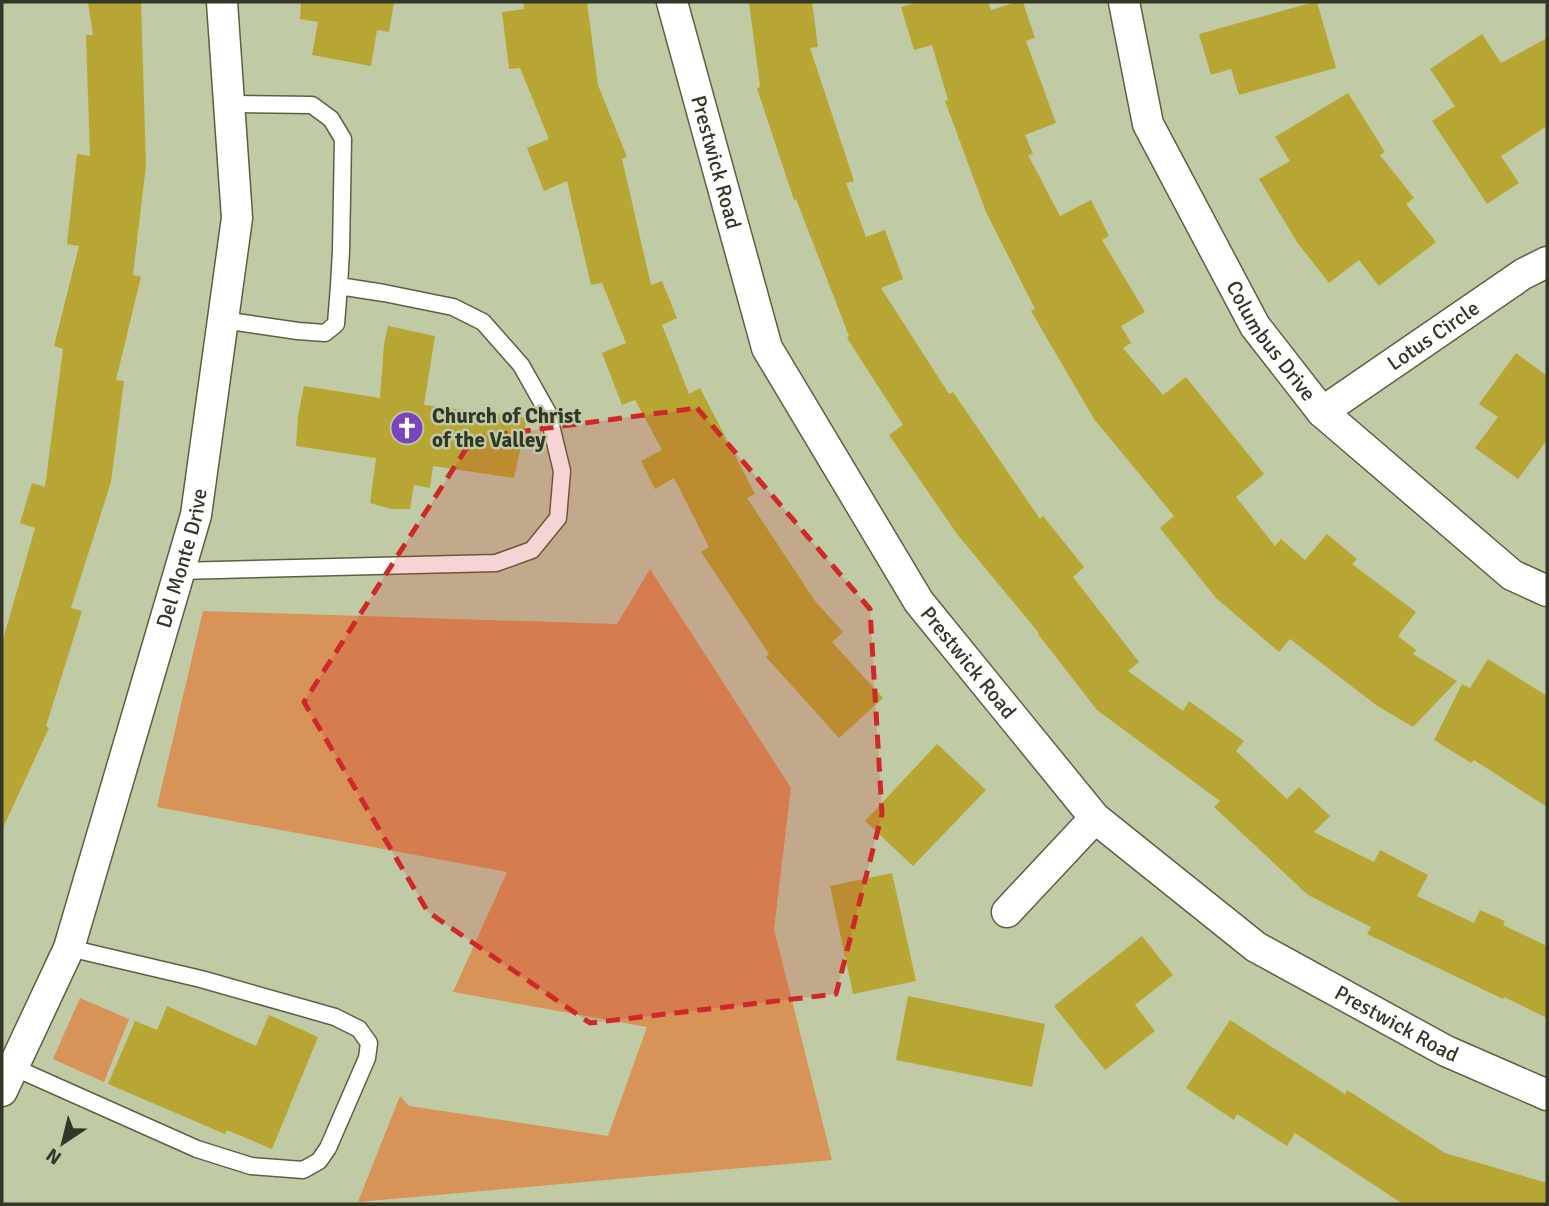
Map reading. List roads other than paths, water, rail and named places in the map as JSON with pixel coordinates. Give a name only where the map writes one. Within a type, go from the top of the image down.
[{"type":"street","name":"Del Monte Drive","points":[[7,1079],[69,948],[196,515],[237,218],[222,2]]},
{"type":"street","name":"Prestwick Road","points":[[672,2],[767,348],[919,601],[1095,818],[1256,947],[1446,1051],[1547,1095]]},
{"type":"street","name":"Columbus Drive","points":[[1124,2],[1148,124],[1255,326],[1322,412],[1512,575],[1547,591]]},
{"type":"street","name":"Lotus Circle","points":[[1322,412],[1523,274],[1547,262]]},
{"type":"street","points":[[1007,912],[1095,818]]},
{"type":"lane","points":[[223,320],[326,333],[336,324],[341,251],[343,139],[331,119],[312,105],[229,104]]},
{"type":"lane","points":[[179,571],[496,563],[532,550],[558,518],[562,471],[548,413],[521,365],[483,322],[453,307],[339,286]]},
{"type":"lane","points":[[7,1079],[251,1167],[303,1170],[319,1161],[328,1148],[367,1058],[369,1043],[359,1029],[335,1017],[201,979],[69,948]]},
{"type":"place","name":"Church of Christ of the Valley","points":[[407,428]]}]
